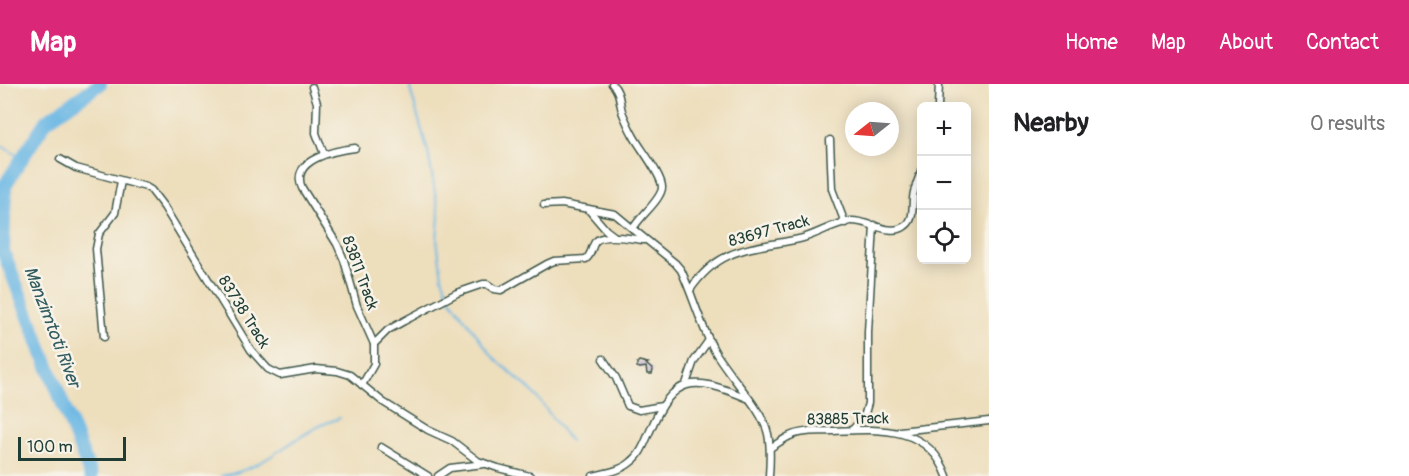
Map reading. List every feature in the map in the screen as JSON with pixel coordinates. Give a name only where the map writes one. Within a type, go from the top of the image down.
[{"type":"street","points":[[612,84],[618,92],[622,113],[629,128],[662,182],[660,194],[633,229]]},
{"type":"street","points":[[938,102],[939,84]]},
{"type":"street","points":[[312,87],[317,103],[316,133],[326,154],[355,148]]},
{"type":"street","points":[[830,140],[832,189],[845,223]]},
{"type":"street","name":"83811 Track","points":[[326,154],[304,168],[299,178],[300,183],[337,244],[362,319],[374,344]]},
{"type":"street","name":"83738 Track","points":[[60,159],[76,168],[146,187],[157,197],[251,350],[267,369],[284,375],[312,369],[324,369],[350,375],[383,402],[414,422],[452,441],[473,458],[485,464],[531,476]]},
{"type":"street","points":[[104,337],[96,249],[99,234],[115,213],[121,181]]},
{"type":"street","name":"83697 Track","points":[[690,290],[707,268],[735,253],[798,239],[845,223],[859,222],[894,230],[907,225],[912,217],[917,183]]},
{"type":"street","points":[[544,205],[562,204],[616,215],[677,265],[719,360],[764,422],[770,448],[769,476]]},
{"type":"street","points":[[588,209],[615,237]]},
{"type":"street","points":[[852,430],[864,417],[868,403],[868,332],[874,225]]},
{"type":"street","points":[[362,385],[374,364],[374,344],[388,330],[457,293],[483,284],[501,290],[554,261],[586,259],[590,256],[597,240],[605,237],[645,240]]},
{"type":"street","points":[[686,384],[694,362],[709,340]]},
{"type":"street","points":[[603,359],[616,378],[631,408],[639,410],[662,406]]},
{"type":"street","points":[[592,476],[618,470],[633,461],[642,448],[662,406],[674,392],[686,384],[713,385],[747,398]]},
{"type":"street","points":[[899,431],[989,421]]},
{"type":"street","name":"83885 Track","points":[[770,448],[792,435],[805,432],[899,431],[937,454],[947,476]]},
{"type":"street","points":[[381,447],[428,476]]},
{"type":"street","points":[[438,476],[450,468],[485,464]]},
{"type":"building","points":[[639,361],[648,363],[646,364],[653,370],[652,374],[647,374],[646,367],[637,367]]},
{"type":"waterway","name":"Manzimtoti River","points":[[91,476],[3,251],[5,185],[46,121],[100,84]]},
{"type":"waterway","points":[[411,84],[410,89],[428,152],[439,216],[437,240],[442,277],[449,297],[493,357],[533,392],[570,441]]},
{"type":"waterway","points":[[0,145],[22,158]]},
{"type":"waterway","points":[[221,476],[259,463],[317,427],[340,418]]}]
